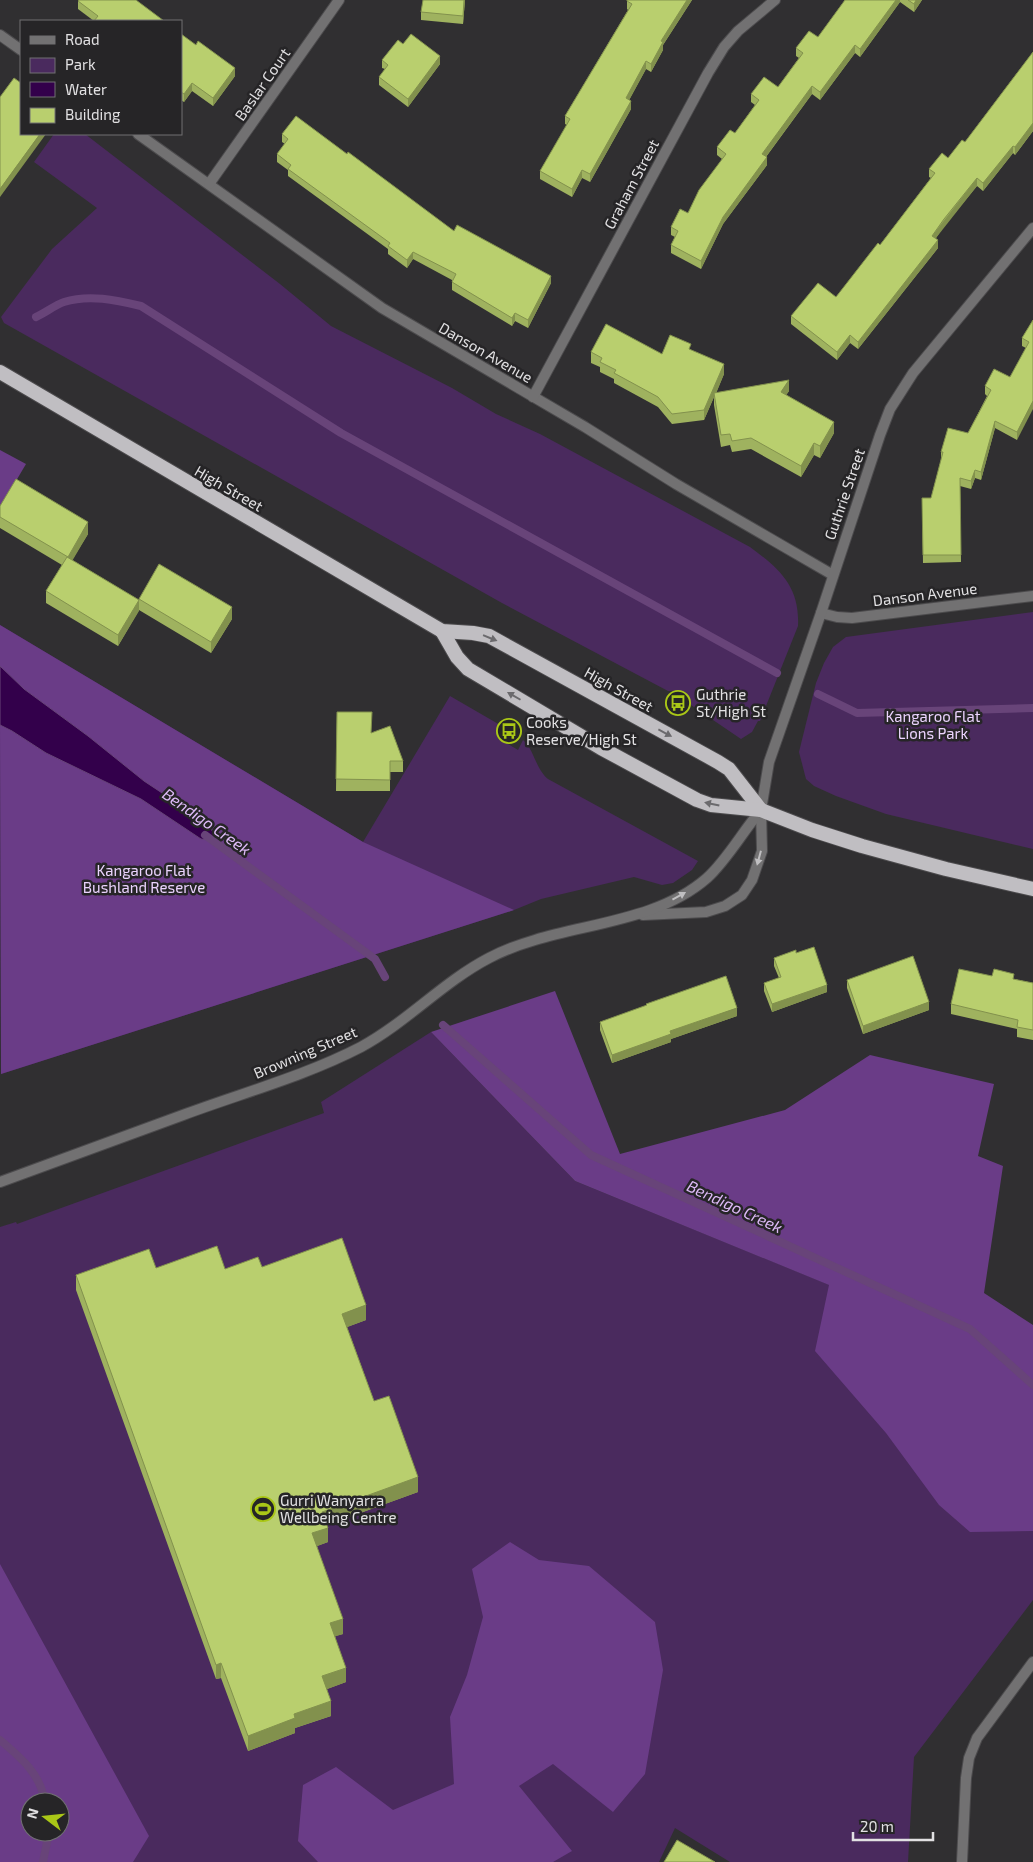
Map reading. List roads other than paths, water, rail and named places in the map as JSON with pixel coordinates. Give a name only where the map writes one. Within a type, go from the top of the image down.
[{"type":"highway","name":"High Street","points":[[0,372],[442,631],[489,636],[718,762],[729,769],[761,810]]},
{"type":"highway","name":"High Street","points":[[442,631],[457,657],[468,669],[609,752],[697,800],[710,805],[761,810],[812,830],[862,846],[946,869],[1033,889]]},
{"type":"street","name":"Baslar Court","points":[[209,184],[339,0]]},
{"type":"street","name":"Graham Street","points":[[534,397],[708,73],[724,47],[738,31],[775,0]]},
{"type":"street","points":[[0,35],[20,49]]},
{"type":"street","name":"Danson Avenue","points":[[139,135],[382,308],[534,397],[676,484],[833,575]]},
{"type":"street","name":"Guthrie Street","points":[[761,810],[769,762],[890,409],[913,373],[1033,228]]},
{"type":"street","name":"Danson Avenue","points":[[821,613],[852,618],[1033,596]]},
{"type":"street","name":"Browning Street","points":[[634,915],[706,912],[725,906],[742,896],[752,880],[762,851],[761,810]]},
{"type":"street","name":"Browning Street","points":[[0,1182],[272,1083],[362,1047],[461,975],[488,958],[524,942],[566,930],[634,915],[668,902],[706,878],[718,866],[761,810]]},
{"type":"street","points":[[962,1862],[966,1778],[969,1758],[977,1738],[1033,1662]]},
{"type":"water","points":[[0,666],[24,689],[88,736],[144,781],[209,824],[215,837],[214,841],[201,839],[141,799],[46,753],[0,725]]},
{"type":"waterway","points":[[36,317],[61,303],[83,298],[112,300],[141,306],[341,433],[777,673]]},
{"type":"waterway","points":[[818,694],[857,713],[1033,708]]},
{"type":"waterway","name":"Bendigo Creek","points":[[205,835],[375,959],[385,977]]},
{"type":"waterway","name":"Bendigo Creek","points":[[443,1025],[591,1155],[970,1329],[1033,1385]]},
{"type":"waterway","points":[[0,1740],[34,1774],[42,1792]]},
{"type":"waterway","points":[[43,1862],[47,1842]]},
{"type":"place","name":"Guthrie St/High St","points":[[678,703]]},
{"type":"place","name":"Cooks Reserve/High St","points":[[509,731]]},
{"type":"place","name":"Gurri Wanyarra Wellbeing Centre","points":[[263,1509]]},
{"type":"park label","name":"Kangaroo Flat Lions Park","points":[[933,724]]},
{"type":"park label","name":"Kangaroo Flat Bushland Reserve","points":[[144,878]]}]
